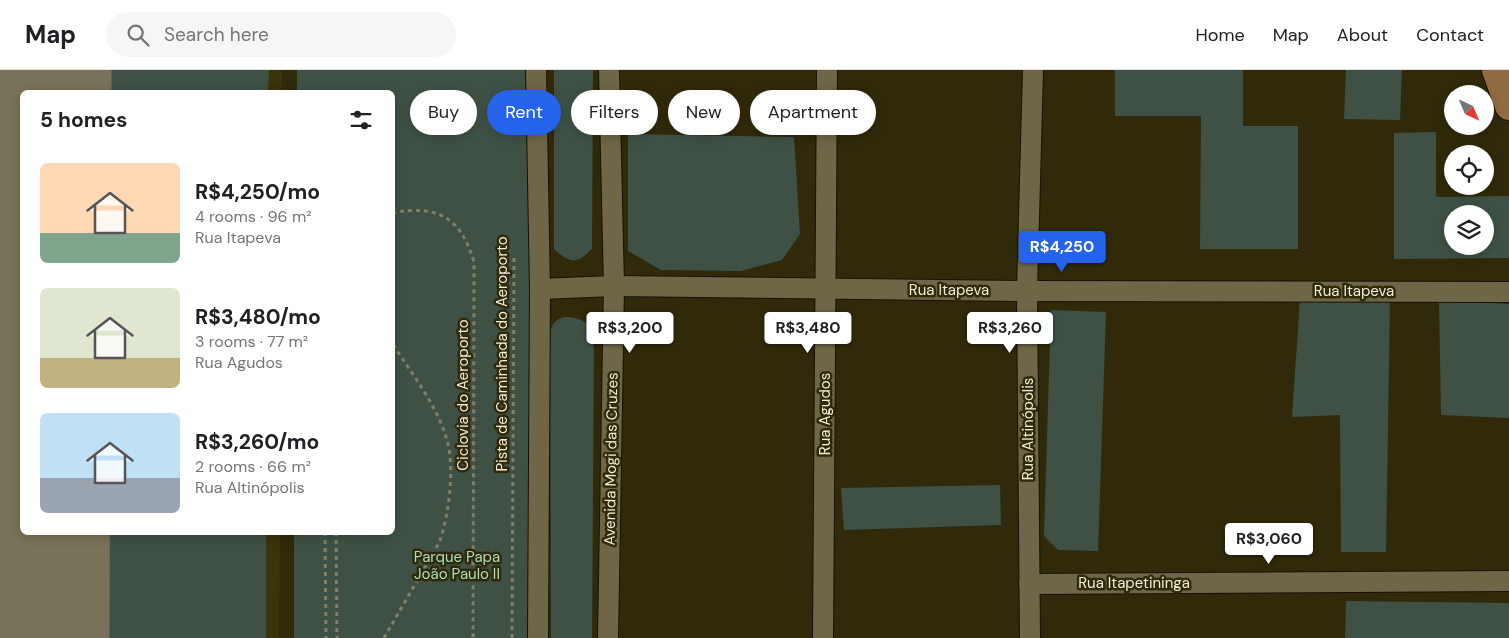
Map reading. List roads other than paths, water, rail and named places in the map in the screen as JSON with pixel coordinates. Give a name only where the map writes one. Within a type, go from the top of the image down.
[{"type":"main road","points":[[1496,70],[1509,106]]},
{"type":"street","points":[[536,70],[540,288],[538,638]]},
{"type":"street","name":"Avenida Mogi das Cruzes","points":[[608,638],[614,286],[609,70]]},
{"type":"street","name":"Rua Agudos","points":[[823,638],[827,70]]},
{"type":"street","name":"Rua Altinópolis","points":[[1030,638],[1027,291],[1033,70]]},
{"type":"street","name":"Rua Itapeva","points":[[540,288],[614,286],[826,290],[1509,292]]},
{"type":"street","name":"Rua Itapetininga","points":[[1029,584],[1509,581]]},
{"type":"park label","name":"Parque Papa João Paulo II","points":[[457,566]]}]
